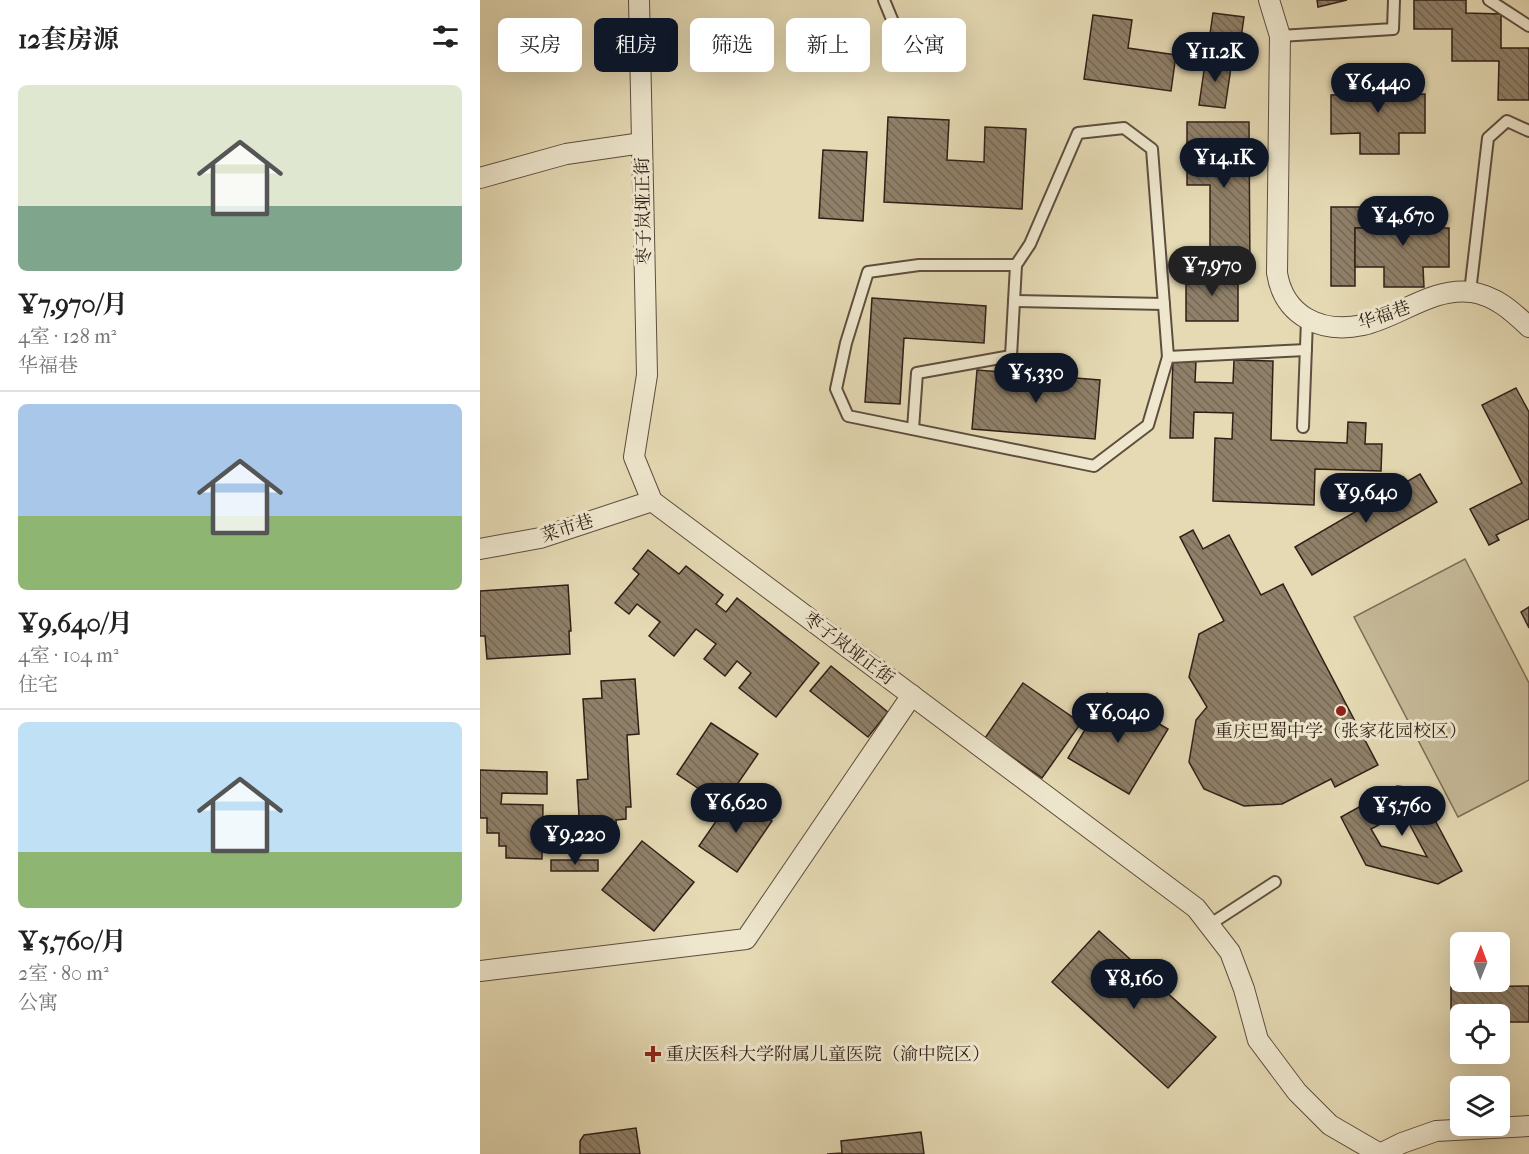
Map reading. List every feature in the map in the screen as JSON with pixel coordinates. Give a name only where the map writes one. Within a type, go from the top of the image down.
[{"type":"street","name":"枣子岚垭正街","points":[[639,0],[647,375],[634,457],[651,501],[1196,908],[1230,952],[1244,989],[1258,1040],[1297,1092],[1330,1125],[1380,1154]]},
{"type":"street","points":[[1269,0],[1280,36],[1277,273],[1284,299],[1307,320]]},
{"type":"street","points":[[480,178],[566,154],[642,142]]},
{"type":"street","name":"华福巷","points":[[1307,320],[1329,326],[1363,325],[1440,294],[1470,292],[1500,302],[1529,327]]},
{"type":"street","name":"菜市巷","points":[[480,549],[540,538],[651,501]]},
{"type":"street","points":[[480,971],[746,939],[912,695]]},
{"type":"street","points":[[1380,1154],[1401,1143],[1436,1131],[1529,1126]]},
{"type":"lane","points":[[884,0],[891,18]]},
{"type":"lane","points":[[1280,36],[1393,29],[1394,0]]},
{"type":"lane","points":[[1489,0],[1529,26]]},
{"type":"lane","points":[[1470,292],[1488,138],[1507,121],[1529,131]]},
{"type":"lane","points":[[913,429],[917,373],[1011,356],[1016,265],[1030,244],[1078,134],[1124,128],[1152,148],[1167,357],[1148,424],[1094,466],[848,416],[836,389],[846,343],[868,272],[919,265],[1016,265]]},
{"type":"lane","points":[[1014,300],[1164,304]]},
{"type":"lane","points":[[1303,426],[1307,320]]},
{"type":"lane","points":[[1167,357],[1306,350]]},
{"type":"lane","points":[[1209,925],[1275,882]]},
{"type":"shaded area","points":[[1465,559],[1529,683],[1529,780],[1458,817],[1354,617]]},
{"type":"building","points":[[1317,0],[1347,0],[1318,7]]},
{"type":"building","points":[[1414,0],[1466,0],[1466,13],[1501,14],[1501,48],[1529,48],[1529,100],[1498,100],[1499,61],[1452,61],[1452,29],[1414,29]]},
{"type":"building","points":[[1213,13],[1244,17],[1240,45],[1209,41]]},
{"type":"building","points":[[1093,15],[1132,20],[1128,48],[1176,55],[1171,91],[1084,79]]},
{"type":"building","points":[[1206,57],[1232,61],[1225,108],[1199,105]]},
{"type":"building","points":[[1360,73],[1400,73],[1399,95],[1425,94],[1425,133],[1399,133],[1399,154],[1360,154],[1360,133],[1331,134],[1331,95],[1360,94]]},
{"type":"building","points":[[888,117],[949,120],[947,160],[984,162],[985,127],[1026,129],[1022,209],[884,202]]},
{"type":"building","points":[[1187,122],[1249,122],[1250,273],[1210,273],[1210,185],[1187,185]]},
{"type":"building","points":[[823,150],[867,152],[863,221],[819,218]]},
{"type":"building","points":[[1331,207],[1384,207],[1384,228],[1355,228],[1355,286],[1331,286]]},
{"type":"building","points":[[1384,207],[1424,207],[1424,228],[1449,228],[1449,267],[1423,267],[1424,287],[1384,287],[1384,267],[1355,267],[1355,228],[1384,228]]},
{"type":"building","points":[[1186,274],[1238,274],[1238,321],[1186,321]]},
{"type":"building","points":[[872,298],[986,306],[984,343],[904,338],[900,404],[865,402]]},
{"type":"building","points":[[1173,360],[1196,361],[1195,382],[1233,383],[1234,360],[1273,361],[1271,440],[1347,443],[1348,422],[1366,423],[1365,444],[1382,444],[1381,471],[1315,469],[1314,505],[1213,501],[1215,438],[1232,439],[1233,413],[1194,412],[1193,438],[1170,438]]},
{"type":"building","points":[[977,370],[1100,380],[1095,439],[972,429]]},
{"type":"building","points":[[1516,388],[1529,412],[1529,519],[1496,535],[1499,540],[1489,545],[1470,509],[1522,483],[1482,405]]},
{"type":"building","points":[[1420,474],[1437,502],[1312,575],[1295,547]]},
{"type":"building","points":[[1193,530],[1203,549],[1229,535],[1261,595],[1283,584],[1378,765],[1335,787],[1331,779],[1282,804],[1244,806],[1204,789],[1189,762],[1196,720],[1207,707],[1189,677],[1199,634],[1224,621],[1180,537]]},
{"type":"building","points":[[648,550],[679,574],[686,566],[723,595],[716,604],[726,612],[737,598],[819,663],[776,717],[739,688],[751,673],[737,661],[725,676],[704,659],[716,644],[696,629],[674,656],[649,636],[660,622],[637,604],[629,614],[615,603],[639,574],[633,569]]},
{"type":"building","points":[[568,585],[570,654],[487,659],[485,636],[480,636],[480,591]]},
{"type":"building","points":[[1529,607],[1529,628],[1521,612]]},
{"type":"building","points":[[831,666],[888,712],[868,737],[810,691]]},
{"type":"building","points":[[635,679],[639,734],[627,735],[631,807],[626,807],[626,819],[616,820],[617,832],[580,834],[577,780],[588,779],[583,699],[602,698],[601,681]]},
{"type":"building","points":[[1023,683],[1081,723],[1042,778],[985,738]]},
{"type":"building","points":[[1107,693],[1168,729],[1129,794],[1068,758]]},
{"type":"building","points":[[711,723],[758,754],[723,805],[677,774]]},
{"type":"building","points":[[480,770],[547,772],[547,794],[502,793],[501,804],[543,805],[542,859],[506,858],[506,846],[499,846],[499,833],[487,833],[487,818],[480,818]]},
{"type":"building","points":[[1397,786],[1413,788],[1421,794],[1462,871],[1438,884],[1366,865],[1341,817]],"holes":[[[1403,812],[1427,857],[1381,846],[1371,829]]]},
{"type":"building","points":[[734,795],[772,821],[737,872],[699,846]]},
{"type":"building","points":[[642,841],[694,882],[654,931],[602,890]]},
{"type":"building","points":[[551,860],[598,860],[598,871],[551,871]]},
{"type":"building","points":[[1099,931],[1216,1037],[1168,1088],[1052,982]]},
{"type":"building","points":[[1510,986],[1529,986],[1529,1022],[1510,1022],[1510,1004],[1451,1004],[1451,992],[1510,992]]},
{"type":"building","points":[[636,1128],[640,1154],[580,1154],[580,1141],[584,1135]]},
{"type":"building","points":[[921,1132],[924,1154],[827,1154],[842,1153],[841,1141]]},
{"type":"place","name":"重庆巴蜀中学（张家花园校区）","points":[[1341,711]]},
{"type":"place","name":"重庆医科大学附属儿童医院（渝中院区）","points":[[653,1054]]}]
